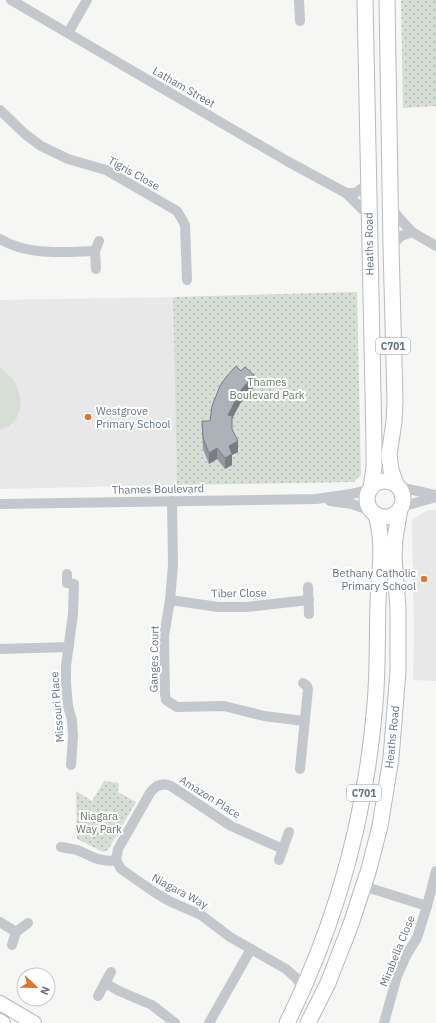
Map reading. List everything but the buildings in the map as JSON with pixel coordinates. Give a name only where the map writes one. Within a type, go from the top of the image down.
[{"type":"main road","name":"Heaths Road","points":[[365,0],[374,449],[374,468],[370,489]]},
{"type":"main road","name":"Heaths Road","points":[[387,0],[395,401],[394,422],[389,455],[391,470],[398,486]]},
{"type":"main road","points":[[370,489],[380,482],[385,481],[398,486]]},
{"type":"main road","name":"C701","points":[[398,486],[403,497],[401,508]]},
{"type":"main road","name":"C701","points":[[370,489],[367,502],[373,513]]},
{"type":"main road","name":"Heaths Road","points":[[308,1023],[336,963],[364,886],[380,826],[391,758],[398,671],[399,634],[394,546],[401,508]]},
{"type":"main road","points":[[373,513],[387,517],[393,516],[401,508]]},
{"type":"main road","name":"Heaths Road","points":[[287,1023],[312,969],[328,924],[347,863],[364,791],[375,705],[378,667],[378,601],[381,550],[380,528],[373,513]]},
{"type":"main road","points":[[340,886],[348,882],[364,886]]},
{"type":"main road","points":[[0,1003],[34,1023]]},
{"type":"street","name":"Latham Street","points":[[11,0],[287,161],[346,193],[369,216]]},
{"type":"street","points":[[68,33],[87,0]]},
{"type":"street","points":[[299,0],[300,20]]},
{"type":"street","name":"Tigris Close","points":[[0,110],[24,134],[41,146],[68,159],[106,170],[177,211],[185,225],[187,280]]},
{"type":"street","points":[[346,193],[355,192],[368,184]]},
{"type":"street","points":[[390,206],[412,232],[436,246]]},
{"type":"street","points":[[391,246],[401,236],[412,232]]},
{"type":"street","points":[[0,239],[18,248],[38,252],[95,251]]},
{"type":"street","points":[[96,269],[95,251],[99,241]]},
{"type":"street","points":[[398,486],[436,496]]},
{"type":"street","name":"Thames Boulevard","points":[[0,504],[316,499],[351,494],[370,489]]},
{"type":"street","points":[[401,508],[436,496]]},
{"type":"street","name":"Thames Boulevard","points":[[316,499],[352,504],[373,513]]},
{"type":"street","name":"Ganges Court","points":[[172,501],[173,565],[170,600],[164,636],[165,694],[168,702],[177,707],[224,706],[264,716],[304,721]]},
{"type":"street","name":"Missouri Place","points":[[67,574],[67,583],[74,584],[73,614],[66,666],[68,706],[72,720],[72,767]]},
{"type":"street","points":[[308,587],[309,614]]},
{"type":"street","name":"Tiber Close","points":[[170,600],[218,607],[246,607],[309,600]]},
{"type":"street","points":[[0,649],[69,647]]},
{"type":"street","points":[[300,769],[308,689]]},
{"type":"street","name":"Amazon Place","points":[[116,860],[118,849],[150,793],[155,787],[162,784],[170,786],[231,826],[283,849]]},
{"type":"street","points":[[279,860],[289,832]]},
{"type":"street","points":[[61,847],[77,850],[98,860],[116,860]]},
{"type":"street","name":"Niagara Way","points":[[116,860],[121,869],[154,892],[169,901],[201,915],[230,937],[286,969],[295,977],[303,988]]},
{"type":"street","points":[[427,906],[436,871]]},
{"type":"street","name":"Mirabella Close","points":[[364,886],[427,906],[417,938],[407,954],[397,976],[384,1023]]},
{"type":"street","points":[[0,922],[16,932]]},
{"type":"street","points":[[12,945],[16,932],[28,923]]},
{"type":"street","points":[[209,1023],[250,949]]},
{"type":"street","name":"Niagara Way","points":[[286,969],[295,971],[312,969]]},
{"type":"street","points":[[98,996],[111,972]]},
{"type":"street","points":[[105,983],[119,991],[152,1005],[175,1023]]},
{"type":"shaded area","name":"Westgrove Primary School","points":[[173,297],[177,485],[0,489],[0,300]]},
{"type":"shaded area","name":"Bethany Catholic Primary School","points":[[428,510],[436,510],[436,681],[413,680],[414,638],[412,520]]},
{"type":"green space","points":[[401,0],[436,0],[436,106],[403,108]]},
{"type":"green space","name":"Thames Boulevard Park","points":[[357,292],[361,475],[354,482],[177,485],[173,297]]},
{"type":"green space","points":[[0,367],[15,383],[20,397],[20,411],[13,422],[0,430]]},
{"type":"green space","name":"Niagara Way Park","points":[[104,781],[119,783],[118,792],[136,802],[108,850],[103,852],[77,839],[76,791],[92,801]]},
{"type":"place","name":"Westgrove Primary School","points":[[88,417]]},
{"type":"place","name":"Bethany Catholic Primary School","points":[[424,579]]}]
